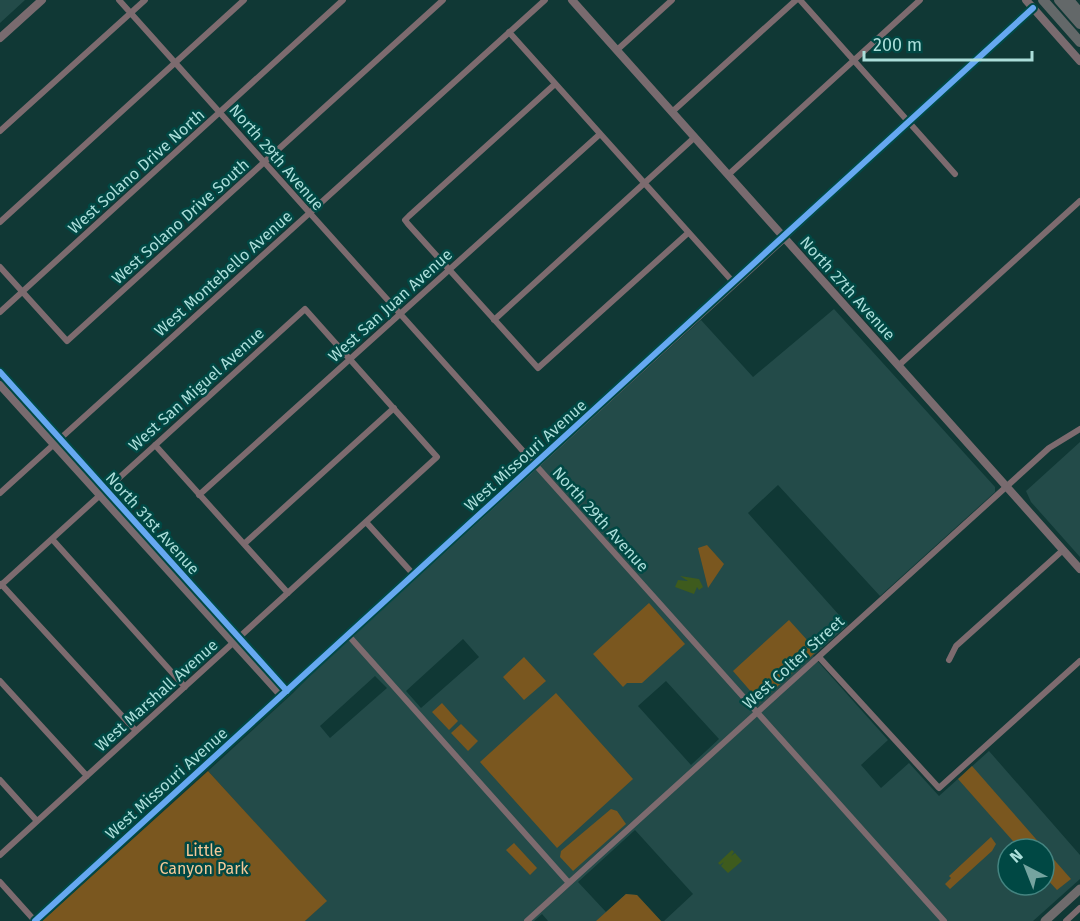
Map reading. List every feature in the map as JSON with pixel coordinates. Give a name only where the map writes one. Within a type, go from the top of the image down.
[{"type":"highway","points":[[1043,0],[1080,42]]},
{"type":"highway","points":[[1052,0],[1080,32]]},
{"type":"highway","points":[[1059,0],[1080,24]]},
{"type":"highway","points":[[1069,0],[1080,13]]},
{"type":"main road","points":[[1045,921],[1080,889]]},
{"type":"street","points":[[0,38],[42,0]]},
{"type":"street","name":"North 29th Avenue","points":[[119,0],[944,921]]},
{"type":"street","points":[[1,128],[145,0]]},
{"type":"street","points":[[0,222],[244,0]]},
{"type":"street","name":"West Solano Drive North","points":[[0,312],[343,0]]},
{"type":"street","name":"West Solano Drive South","points":[[22,292],[68,341],[443,0]]},
{"type":"street","name":"West Montebello Avenue","points":[[0,493],[545,0]]},
{"type":"street","name":"North 27th Avenue","points":[[572,0],[1080,569]]},
{"type":"street","points":[[616,50],[672,0]]},
{"type":"street","points":[[672,112],[796,0]]},
{"type":"street","points":[[800,0],[955,174]]},
{"type":"street","points":[[728,175],[920,0]]},
{"type":"street","points":[[1026,0],[1080,61]]},
{"type":"street","name":"West Missouri Avenue","points":[[35,921],[910,123],[1033,8]]},
{"type":"street","points":[[509,32],[734,284]]},
{"type":"street","points":[[555,84],[405,220],[448,270],[538,368],[688,233]]},
{"type":"street","name":"West San Juan Avenue","points":[[200,495],[600,134]]},
{"type":"street","points":[[494,320],[695,137]]},
{"type":"street","points":[[898,366],[1080,201]]},
{"type":"street","points":[[0,267],[22,292]]},
{"type":"street","name":"West San Miguel Avenue","points":[[1,585],[305,309],[351,360]]},
{"type":"street","points":[[244,544],[394,408],[351,360]]},
{"type":"street","name":"North 31st Avenue","points":[[0,372],[57,442]]},
{"type":"street","name":"North 31st Avenue","points":[[0,385],[57,442],[284,693]]},
{"type":"street","name":"West Marshall Avenue","points":[[0,855],[437,458],[394,408]]},
{"type":"street","name":"West Colter Street","points":[[527,921],[1048,448],[1080,429]]},
{"type":"street","points":[[155,445],[288,593]]},
{"type":"street","points":[[366,522],[414,575]]},
{"type":"street","points":[[52,539],[185,687]]},
{"type":"street","points":[[950,660],[956,646],[1063,550]]},
{"type":"street","points":[[1,585],[136,731]]},
{"type":"street","points":[[348,635],[569,883]]},
{"type":"street","points":[[819,657],[939,788],[1080,661]]},
{"type":"street","points":[[0,681],[87,776]]},
{"type":"street","points":[[0,780],[37,821]]},
{"type":"street","points":[[0,882],[35,921]]},
{"type":"street","points":[[1066,921],[1080,908]]},
{"type":"shaded area","points":[[0,0],[25,0],[0,23]]},
{"type":"shaded area","points":[[834,309],[995,487],[995,492],[880,596],[778,485],[748,513],[848,625],[813,656],[888,740],[861,765],[881,788],[909,763],[939,796],[989,751],[1080,855],[1080,879],[1033,921],[664,921],[693,894],[635,830],[578,882],[606,912],[626,894],[637,895],[661,921],[548,921],[542,914],[534,921],[305,921],[326,901],[208,771],[293,693],[342,643],[701,320],[753,377]],"holes":[[[463,639],[479,657],[421,708],[406,691]],[[375,676],[387,688],[330,738],[320,726]],[[666,681],[719,739],[691,765],[638,706]]]},
{"type":"shaded area","points":[[1080,442],[1080,557],[1031,502],[1026,491]]},
{"type":"shaded area","points":[[680,576],[699,579],[703,587],[699,590],[697,587],[694,594],[675,587],[678,580],[688,581]]},
{"type":"shaded area","points":[[732,850],[734,852],[731,856],[735,853],[742,861],[728,873],[721,866],[724,862],[720,865],[718,863]]},
{"type":"green space","points":[[707,545],[724,564],[708,588],[698,548]]},
{"type":"green space","points":[[649,603],[685,644],[642,683],[627,683],[623,687],[593,654]]},
{"type":"green space","points":[[789,620],[817,651],[760,702],[733,671]]},
{"type":"green space","points":[[524,657],[546,681],[524,700],[503,677]]},
{"type":"green space","points":[[556,693],[633,779],[557,848],[480,762]]},
{"type":"green space","points":[[442,703],[458,721],[449,730],[432,712]]},
{"type":"green space","points":[[461,724],[478,741],[468,751],[451,733]]},
{"type":"green space","points":[[972,766],[1034,837],[1009,837],[958,779]]},
{"type":"green space","name":"Little Canyon Park","points":[[208,771],[327,901],[305,921],[42,921]]},
{"type":"green space","points":[[611,809],[617,811],[626,824],[573,871],[560,857],[561,851]]},
{"type":"green space","points":[[991,837],[996,844],[992,851],[950,889],[945,884],[951,878],[949,876]]},
{"type":"green space","points":[[514,843],[537,868],[530,875],[506,850]]},
{"type":"green space","points":[[1056,862],[1071,879],[1056,889]]},
{"type":"green space","points":[[626,894],[637,895],[661,921],[596,921]]},
{"type":"cycle path","points":[[35,921],[1033,8]]},
{"type":"cycle path","points":[[0,372],[287,691]]}]
